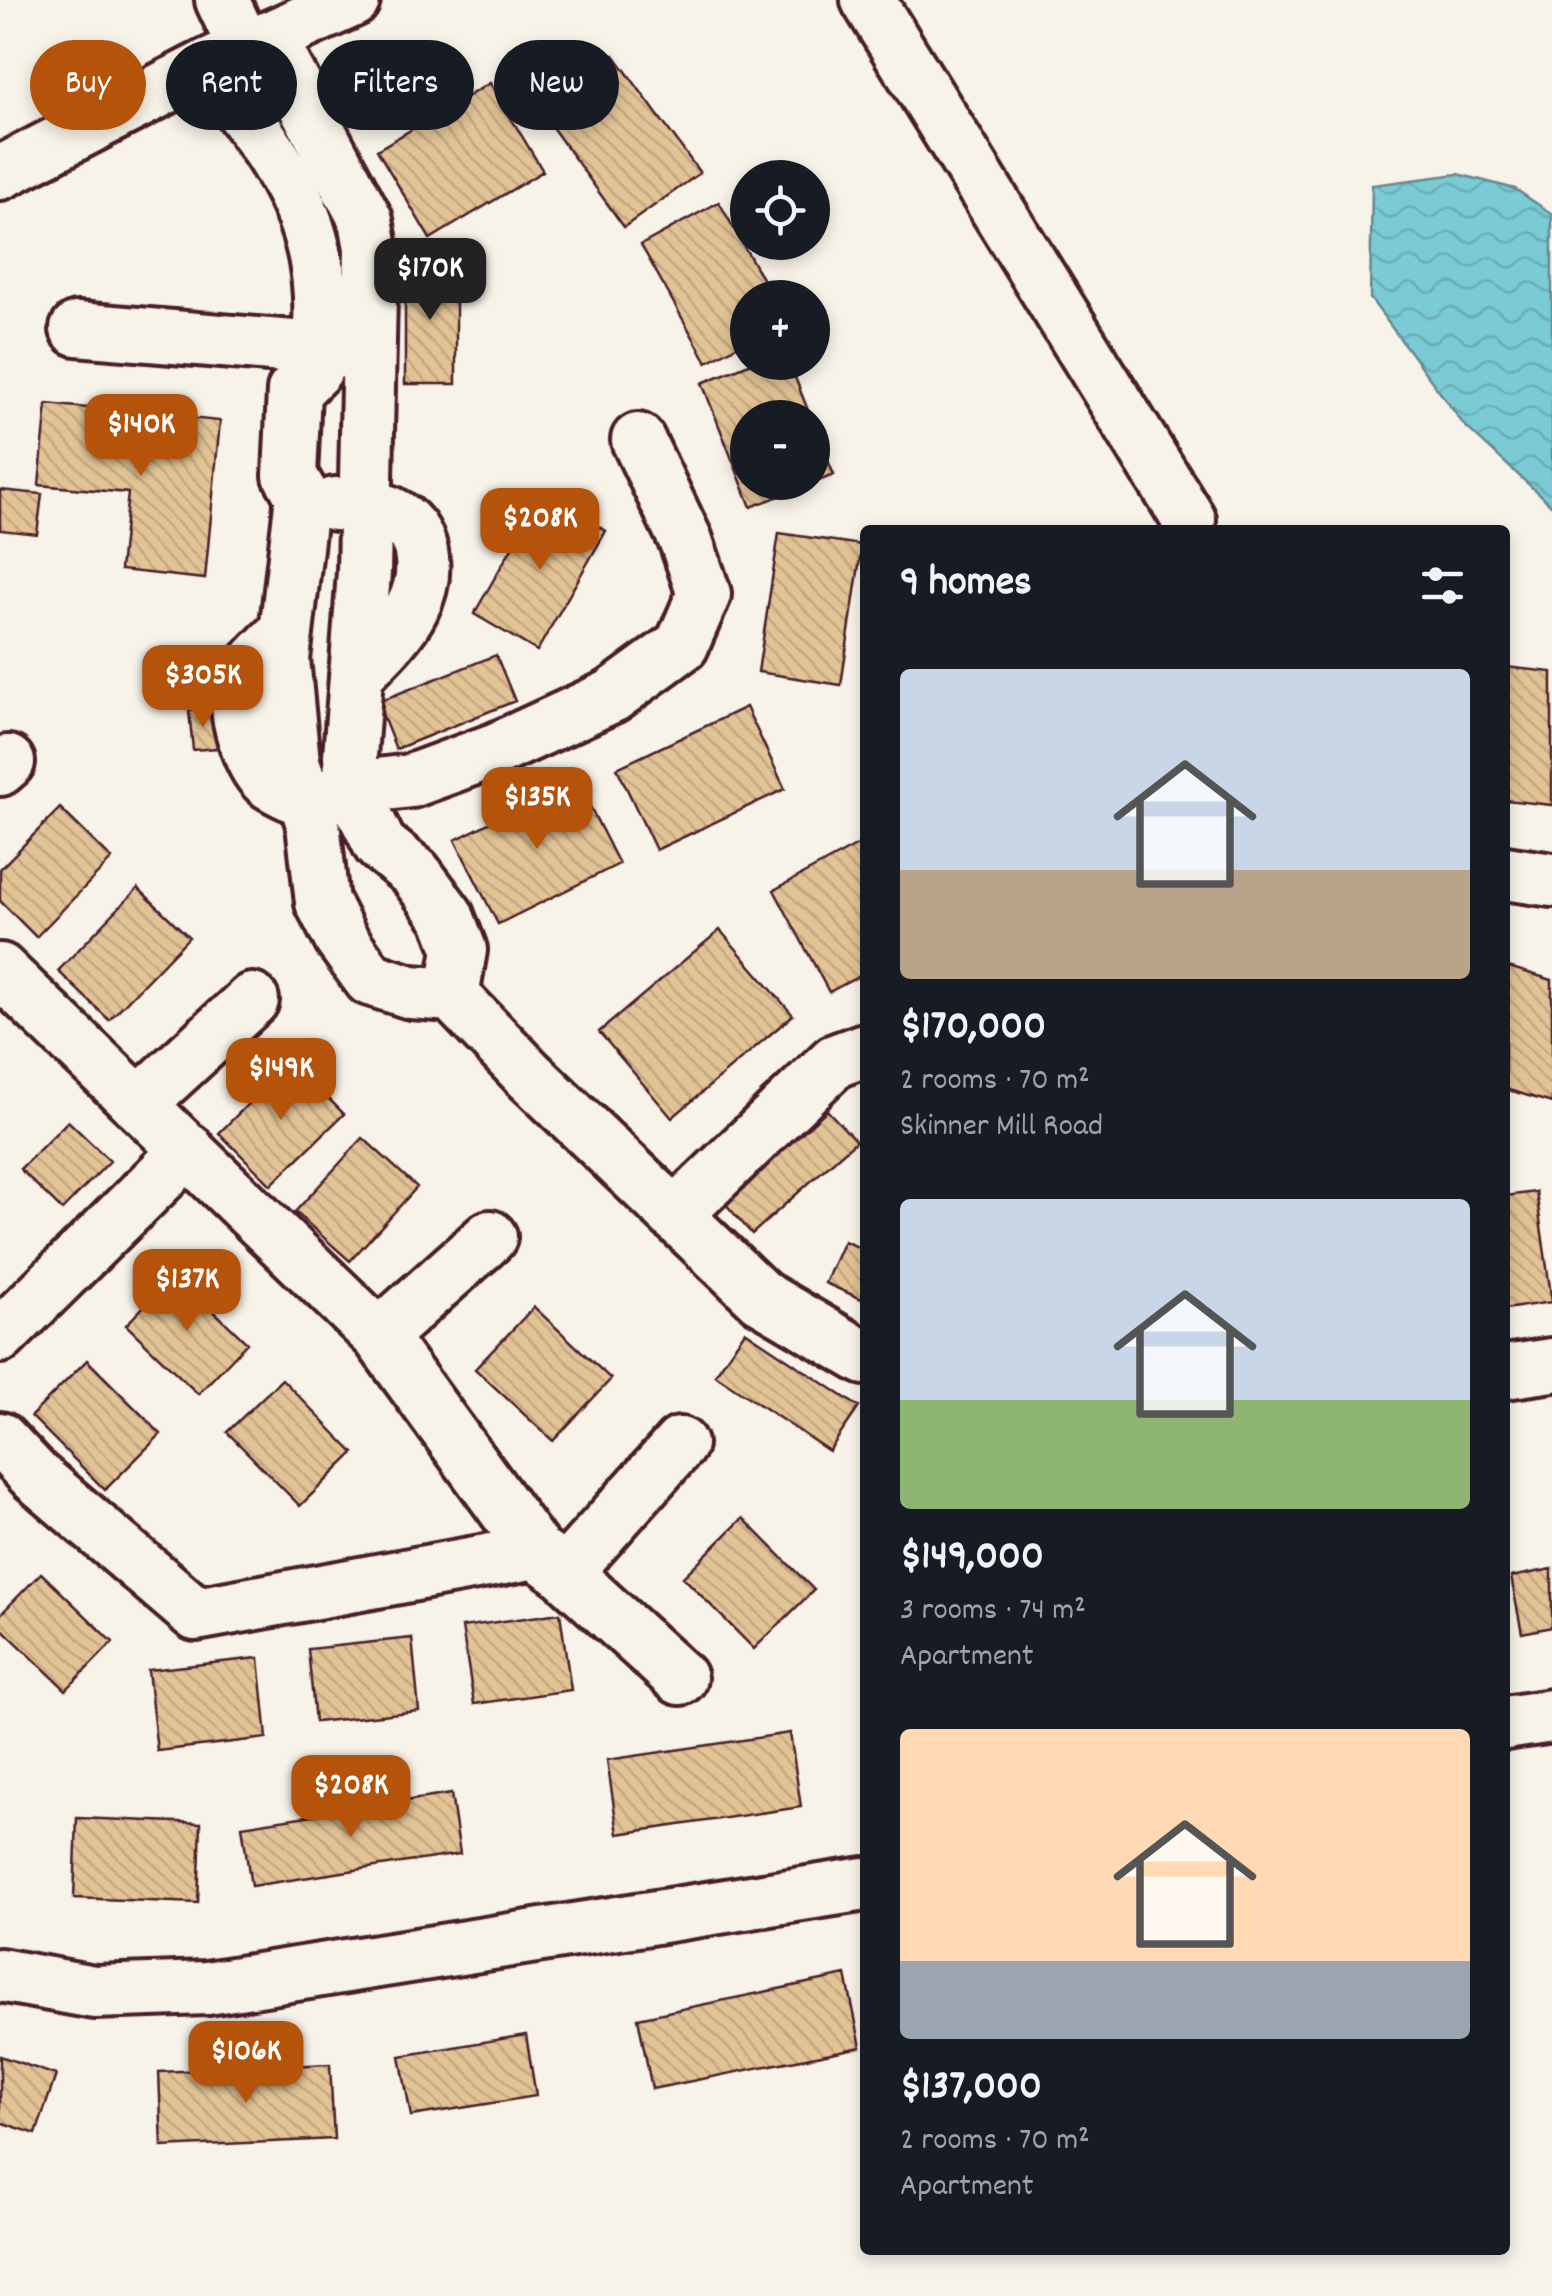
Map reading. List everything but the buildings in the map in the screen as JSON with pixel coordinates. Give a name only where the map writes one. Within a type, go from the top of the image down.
[{"type":"street","points":[[222,0],[237,40]]},
{"type":"street","points":[[267,40],[353,0]]},
{"type":"street","points":[[868,0],[1190,520]]},
{"type":"street","points":[[0,173],[166,90]]},
{"type":"street","points":[[297,127],[366,220],[371,248],[367,506],[350,756],[313,824],[322,902],[341,940],[370,979],[410,992],[452,994],[529,1075],[760,1297],[860,1355]]},
{"type":"street","points":[[264,130],[314,240],[320,272],[318,359],[294,390],[290,474],[302,499],[283,659],[293,762],[415,873],[447,916],[460,950],[452,994]]},
{"type":"street","points":[[77,329],[318,359],[370,354]]},
{"type":"street","points":[[329,795],[411,781],[494,750],[612,696],[682,645],[704,594],[686,541],[638,440]]},
{"type":"street","points":[[302,499],[367,506]]},
{"type":"street","points":[[1510,874],[1552,880]]},
{"type":"street","points":[[0,970],[379,1336],[550,1562],[680,1678]]},
{"type":"street","points":[[140,1103],[252,1000]]},
{"type":"street","points":[[675,1215],[835,1061],[860,1052]]},
{"type":"street","points":[[0,1336],[188,1150]]},
{"type":"street","points":[[379,1336],[490,1238]]},
{"type":"street","points":[[1510,1371],[1552,1365]]},
{"type":"street","points":[[0,1439],[35,1476],[196,1614],[550,1562],[680,1444]]},
{"type":"street","points":[[1510,1722],[1552,1716]]},
{"type":"street","points":[[0,1975],[94,1992],[206,1988],[860,1885]]},
{"type":"water","points":[[1458,174],[1515,189],[1552,214],[1552,506],[1464,425],[1370,298],[1372,185]]}]
